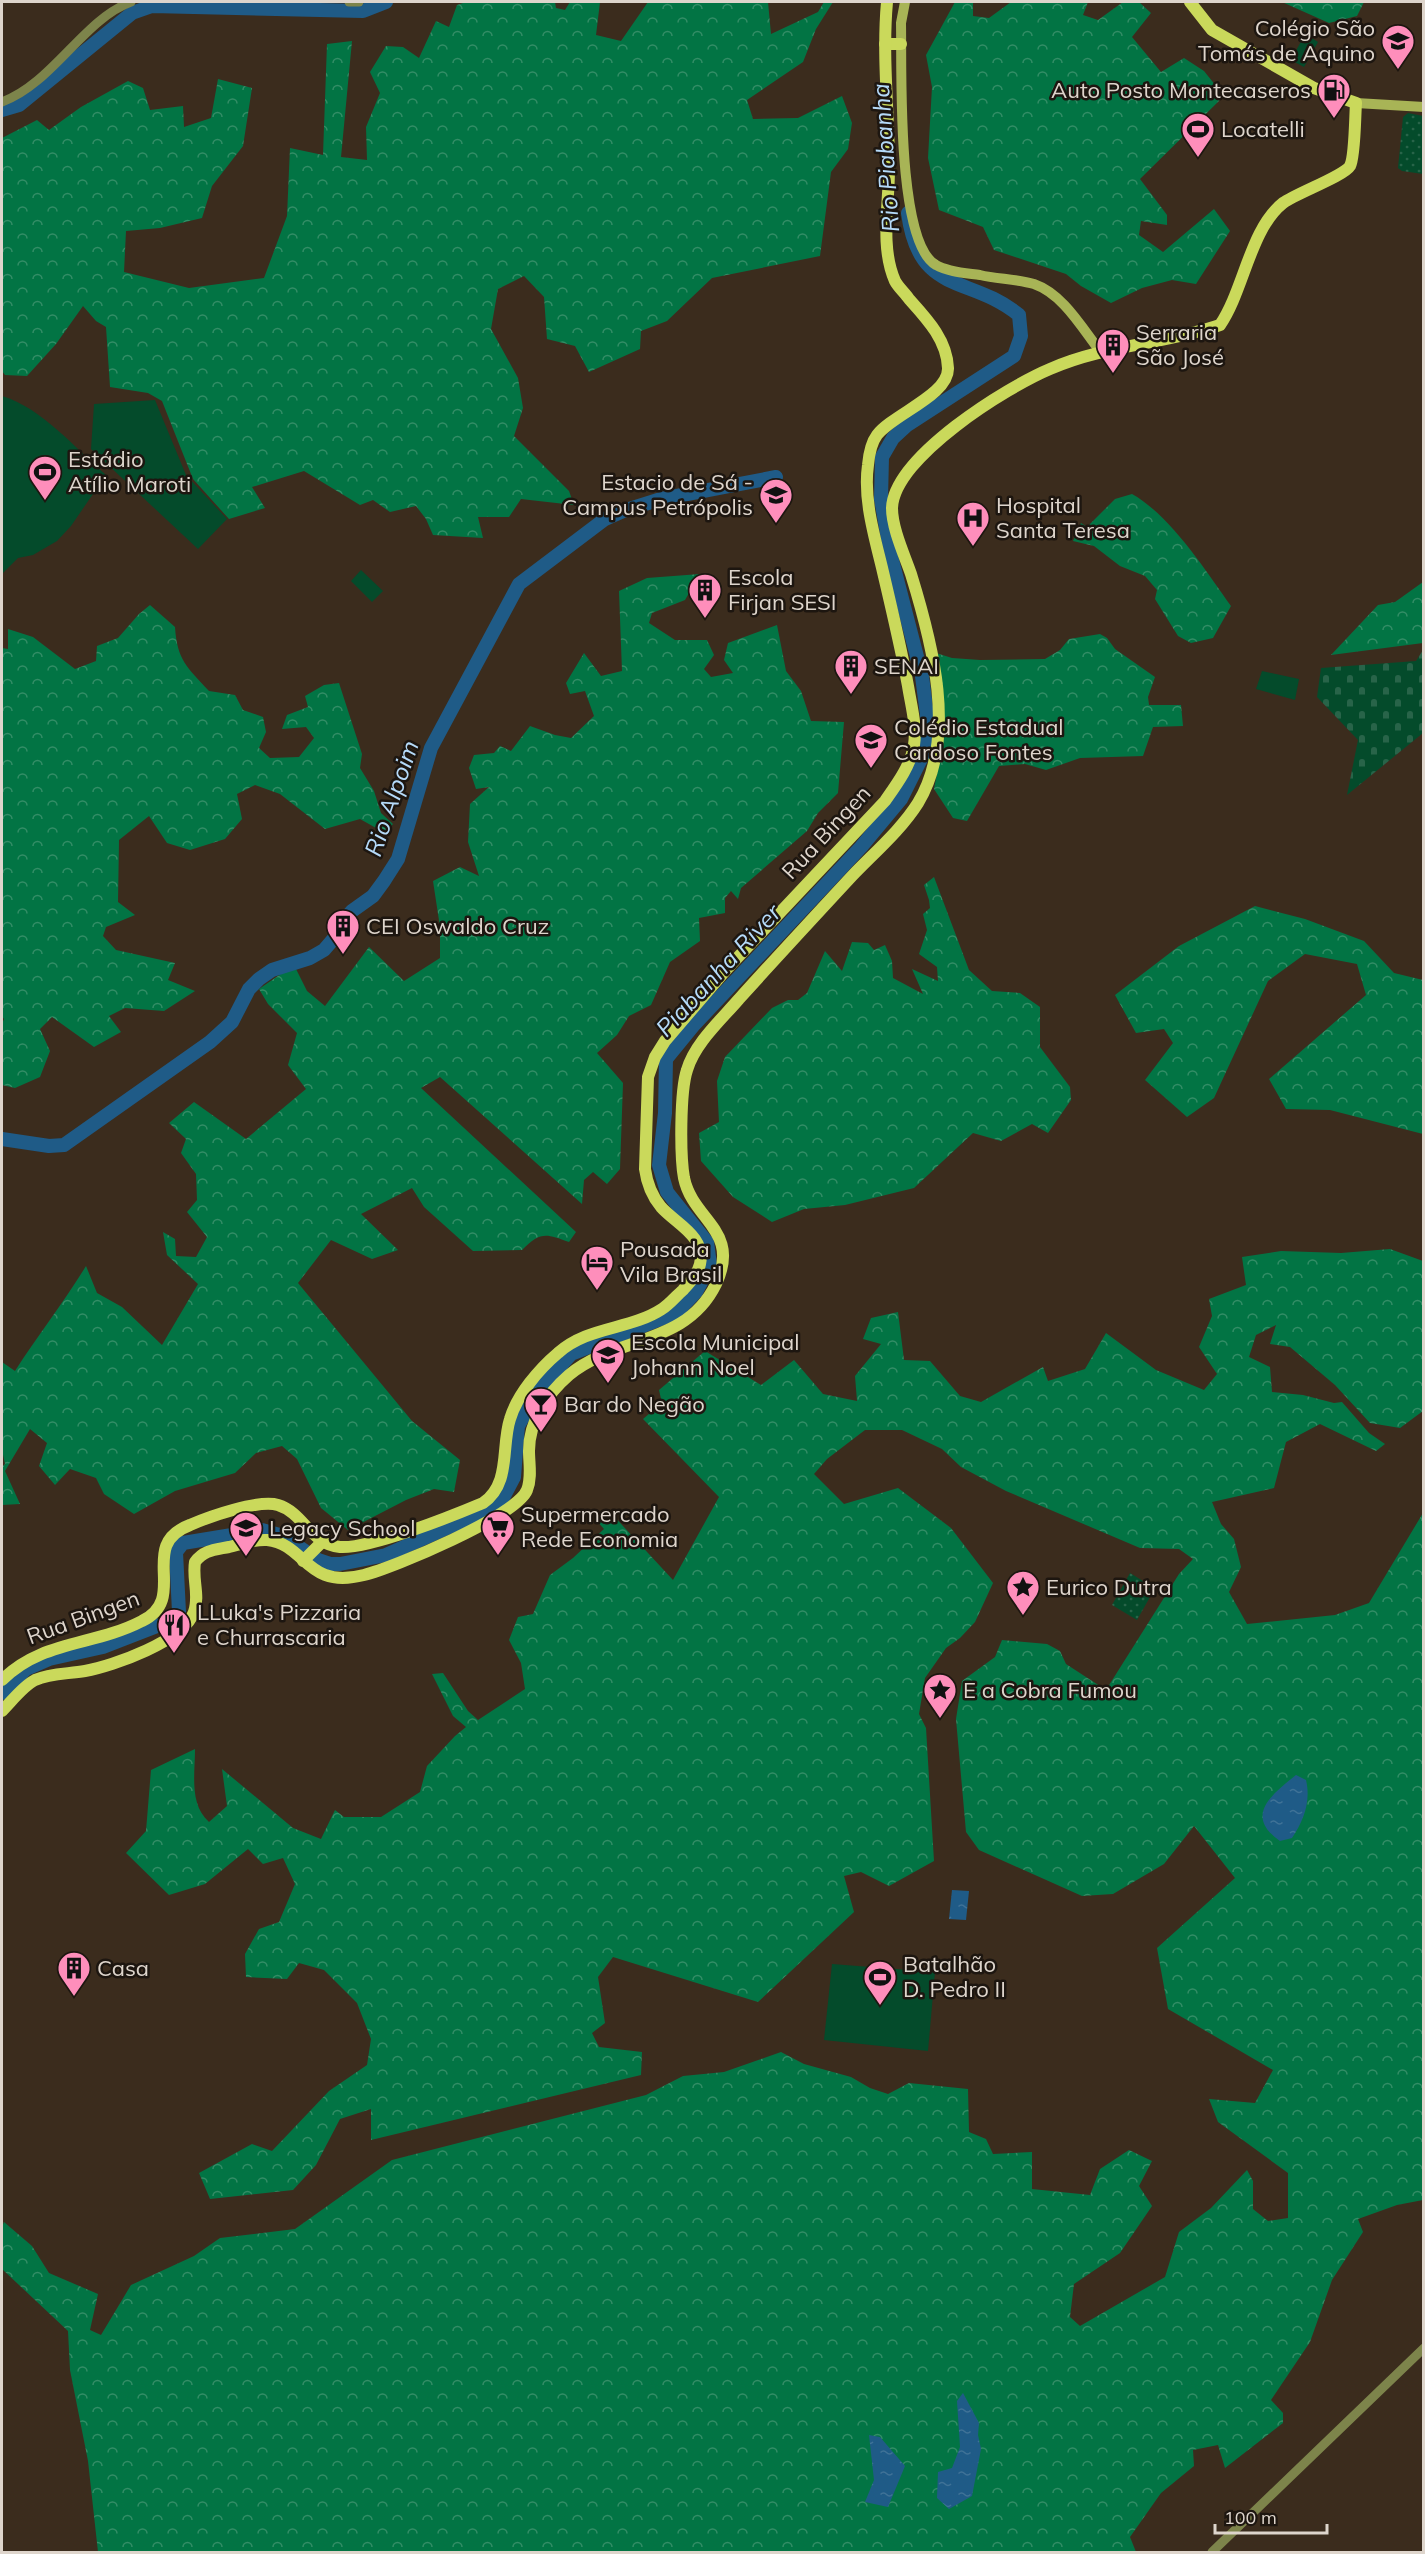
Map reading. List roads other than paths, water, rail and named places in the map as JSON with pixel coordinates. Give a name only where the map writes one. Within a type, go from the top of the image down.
[{"type":"main road","points":[[887,2],[885,44],[901,44]]},
{"type":"main road","points":[[905,2],[901,23],[905,175],[915,232],[923,254],[936,265],[950,270],[1028,283],[1045,290],[1074,317],[1100,351]]},
{"type":"main road","points":[[1190,2],[1212,30],[1314,87],[1356,103],[1424,107]]},
{"type":"main road","name":"Rua Bingen","points":[[2,1680],[38,1653],[83,1642],[141,1622],[155,1614],[163,1603],[162,1559],[165,1549],[177,1531],[188,1525],[254,1506],[275,1503],[290,1512],[321,1542],[340,1547],[354,1546],[462,1512],[491,1497],[503,1473],[510,1419],[519,1398],[548,1362],[567,1345],[589,1334],[644,1318],[663,1308],[696,1275],[701,1260],[697,1240],[660,1205],[647,1184],[645,1169],[648,1077],[655,1057],[665,1041],[725,971],[885,801],[904,771],[915,744],[913,713],[874,534],[866,482],[870,449],[877,435],[891,421],[937,390],[944,382],[948,369],[939,336],[896,282],[889,254],[885,44]]},
{"type":"main road","name":"Rua Bingen","points":[[2,1711],[33,1681],[45,1676],[86,1671],[117,1662],[178,1633],[194,1614],[198,1598],[195,1563],[204,1552],[269,1540],[287,1548],[312,1570],[341,1579],[368,1574],[396,1565],[480,1526],[516,1504],[527,1490],[530,1478],[530,1436],[535,1420],[562,1383],[593,1360],[673,1329],[700,1306],[715,1286],[721,1267],[720,1233],[701,1214],[684,1178],[684,1085],[692,1057],[717,1024],[777,956],[909,816],[925,790],[934,765],[939,735],[939,717],[928,639],[892,512],[896,490],[916,461],[1000,395],[1055,366],[1100,351],[1196,333],[1220,324],[1235,297],[1261,234],[1273,214],[1282,204],[1346,172],[1352,164],[1356,103]]},
{"type":"main road","points":[[687,1231],[701,1214]]},
{"type":"main road","points":[[303,1561],[321,1542]]},
{"type":"street","points":[[2,102],[24,91],[101,21],[131,2]]},
{"type":"street","points":[[350,2],[359,2]]},
{"type":"street","points":[[1212,2553],[1424,2348]]},
{"type":"water","points":[[1296,1775],[1306,1780],[1308,1795],[1305,1810],[1292,1838],[1280,1841],[1269,1832],[1264,1823],[1263,1814],[1270,1798]]},
{"type":"water","points":[[952,1890],[969,1891],[966,1920],[949,1919]]},
{"type":"water","points":[[963,2393],[979,2423],[978,2435],[981,2449],[972,2496],[949,2509],[937,2498],[938,2472],[952,2468],[960,2447],[957,2401]]},
{"type":"water","points":[[869,2435],[880,2437],[905,2466],[888,2507],[865,2502],[874,2480]]},
{"type":"waterway","points":[[2,110],[19,105],[132,13],[152,6],[363,11],[386,2]]},
{"type":"waterway","name":"Piabanha River","points":[[2,1693],[26,1669],[49,1659],[103,1647],[170,1621],[179,1612],[176,1552],[183,1543],[262,1530],[283,1536],[318,1560],[340,1564],[386,1555],[490,1509],[504,1496],[514,1477],[518,1426],[537,1392],[571,1354],[676,1313],[696,1292],[710,1265],[707,1242],[667,1192],[659,1165],[665,1113],[666,1059],[693,1026],[861,847],[901,799],[924,753],[928,723],[922,676],[891,556],[881,499],[882,457],[893,438],[906,426],[1014,356],[1021,336],[1019,315],[1000,302],[949,280],[923,259],[914,240],[908,213]]},
{"type":"waterway","name":"Rio Alpoim","points":[[2,1139],[49,1146],[64,1145],[210,1042],[232,1022],[249,989],[259,979],[272,970],[310,958],[324,950],[352,911],[373,896],[398,859],[431,748],[519,584],[605,519],[623,511],[661,499],[776,477]]},
{"type":"place","name":"Colégio São Tomás de Aquino","points":[[1398,70]]},
{"type":"place","name":"Auto Posto Montecaseros","points":[[1334,119]]},
{"type":"place","name":"Locatelli","points":[[1198,158]]},
{"type":"place","name":"Serraria São José","points":[[1113,374]]},
{"type":"place","name":"Estádio Atílio Maroti","points":[[45,501]]},
{"type":"place","name":"Estacio de Sá - Campus Petrópolis","points":[[776,524]]},
{"type":"place","name":"Hospital Santa Teresa","points":[[973,547]]},
{"type":"place","name":"Escola Firjan SESI","points":[[705,619]]},
{"type":"place","name":"SENAI","points":[[851,695]]},
{"type":"place","name":"Colédio Estadual Cardoso Fontes","points":[[871,769]]},
{"type":"place","name":"CEI Oswaldo Cruz","points":[[343,955]]},
{"type":"place","name":"Pousada Vila Brasil","points":[[597,1291]]},
{"type":"place","name":"Escola Municipal Johann Noel","points":[[608,1384]]},
{"type":"place","name":"Bar do Negão","points":[[541,1433]]},
{"type":"place","name":"Supermercado Rede Economia","points":[[498,1556]]},
{"type":"place","name":"Legacy School","points":[[246,1557]]},
{"type":"place","name":"Eurico Dutra","points":[[1023,1616]]},
{"type":"place","name":"LLuka's Pizzaria e Churrascaria","points":[[174,1654]]},
{"type":"place","name":"E a Cobra Fumou","points":[[940,1719]]},
{"type":"place","name":"Casa","points":[[74,1997]]},
{"type":"place","name":"Batalhão D. Pedro II","points":[[880,2006]]},
{"type":"water label","name":"Rio Piabanha","points":[[885,158]]}]
